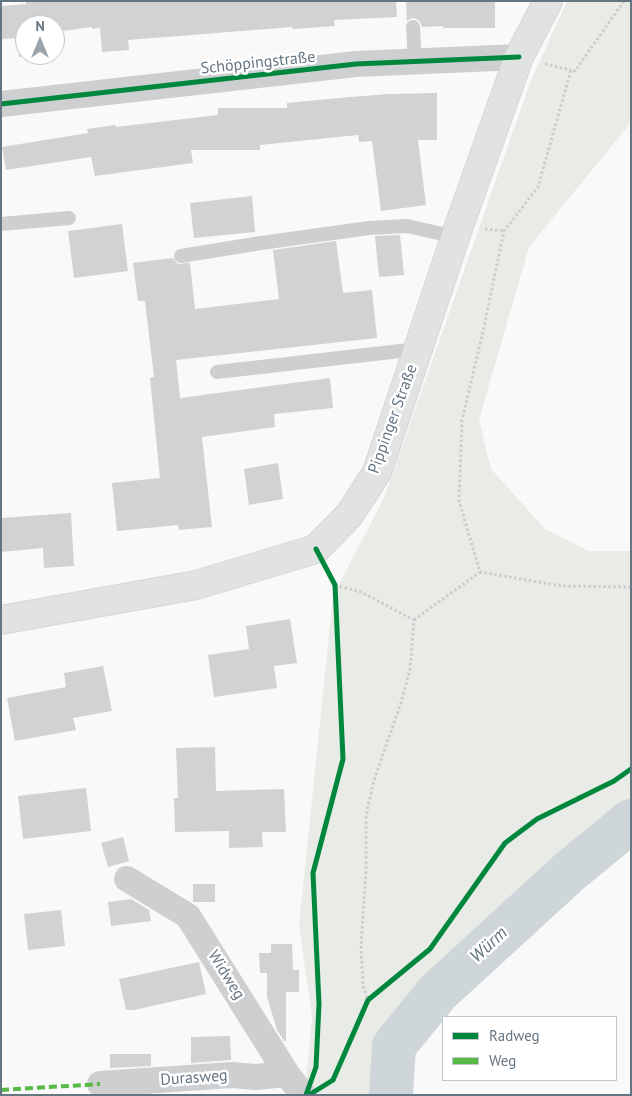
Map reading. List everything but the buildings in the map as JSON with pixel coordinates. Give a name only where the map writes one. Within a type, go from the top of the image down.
[{"type":"main road","name":"Pippinger Straße","points":[[1,620],[196,586],[316,548],[350,514],[377,472],[519,57],[548,1]]},
{"type":"street","name":"Schöppingstraße","points":[[1,104],[356,64],[519,57]]},
{"type":"street","name":"Widweg","points":[[127,879],[188,916],[287,1074],[314,1090]]},
{"type":"street","name":"Durasweg","points":[[100,1084],[232,1075],[256,1077],[287,1074]]},
{"type":"lane","points":[[413,27],[415,62]]},
{"type":"lane","points":[[1,224],[69,218]]},
{"type":"lane","points":[[181,256],[261,243],[397,226],[407,226],[456,237]]},
{"type":"lane","points":[[217,372],[418,349]]},
{"type":"path","points":[[480,572],[459,501],[462,420],[504,231],[538,188],[571,70],[575,72],[624,1]]},
{"type":"path","points":[[316,548],[335,585],[335,594]]},
{"type":"path","points":[[368,1000],[363,986],[361,945],[366,873],[366,816],[374,780],[401,703],[410,669],[414,620],[480,572],[562,586],[631,587]]},
{"type":"path","points":[[335,585],[361,592],[414,620]]},
{"type":"path","points":[[314,1090],[333,1080],[368,1000],[430,948],[505,843],[537,819],[614,781],[631,769]]},
{"type":"shaded area","points":[[567,1],[631,1],[631,120],[629,125],[529,247],[479,420],[491,469],[545,529],[589,551],[631,551],[631,835],[590,872],[441,991],[395,1095],[305,1095],[312,1017],[299,925],[333,596],[384,498],[530,83]]},
{"type":"waterway","name":"Würm","points":[[391,1095],[394,1046],[438,992],[569,872],[631,821]]},
{"type":"marked path","points":[[1,1090],[100,1084]]},
{"type":"cycle path","points":[[1,104],[356,64],[519,57]]},
{"type":"cycle path","points":[[306,1095],[316,1067],[319,1004],[313,873],[343,759],[335,585],[316,549]]},
{"type":"cycle path","points":[[309,1095],[333,1080],[368,1000],[430,949],[505,843],[537,819],[614,781],[631,769]]}]
